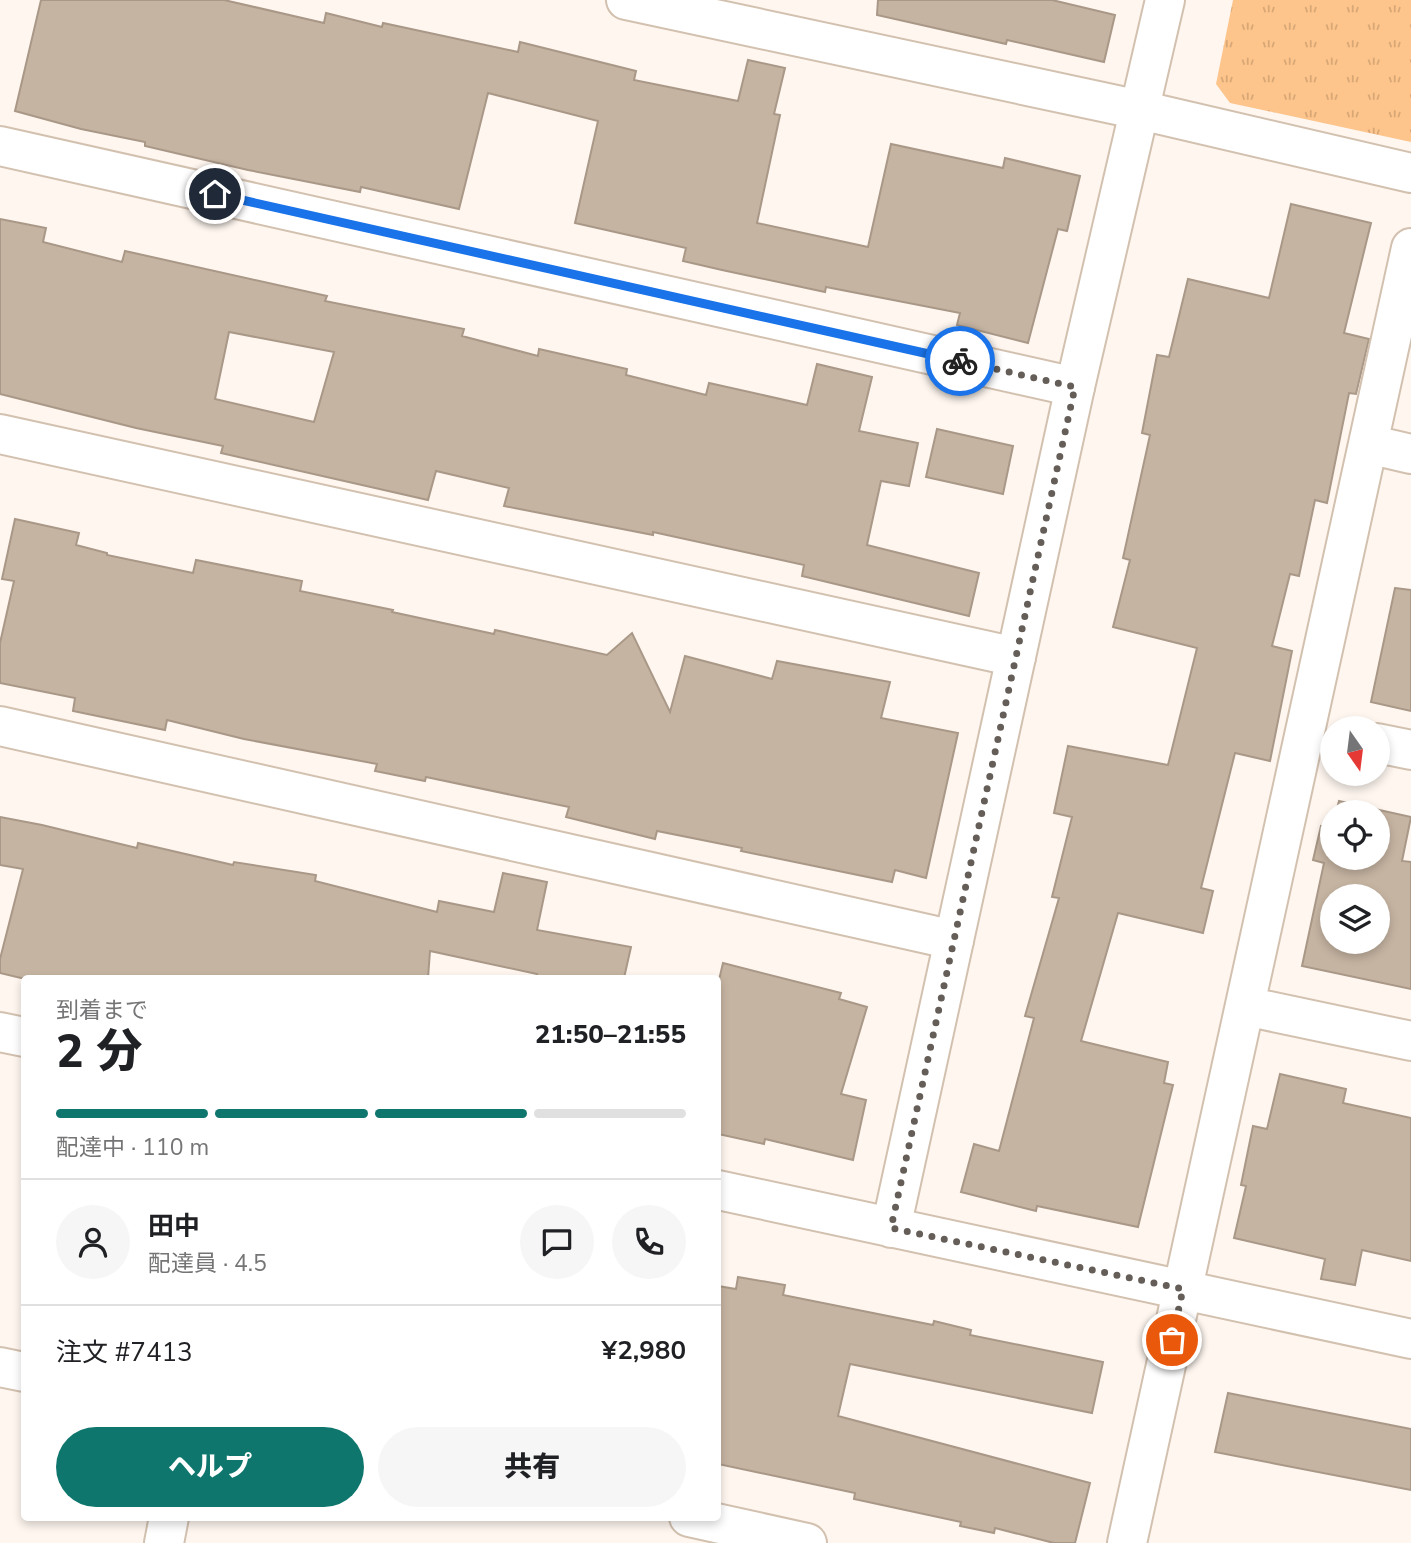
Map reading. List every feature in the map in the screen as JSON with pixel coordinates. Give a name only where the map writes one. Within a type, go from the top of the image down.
[{"type":"street","points":[[626,0],[1140,110],[1411,173]]},
{"type":"street","points":[[891,1228],[1075,387],[1165,0]]},
{"type":"street","points":[[0,146],[1075,387]]},
{"type":"street","points":[[1127,1543],[1245,1006],[1319,731],[1368,444],[1411,248]]},
{"type":"street","points":[[0,434],[1016,657]]},
{"type":"street","points":[[1368,444],[1411,454]]},
{"type":"street","points":[[0,726],[954,940]]},
{"type":"street","points":[[1390,746],[1411,750]]},
{"type":"street","points":[[1245,1006],[1411,1041]]},
{"type":"street","points":[[0,1031],[21,1036]]},
{"type":"street","points":[[721,1191],[1411,1339]]},
{"type":"street","points":[[0,1367],[21,1371]]},
{"type":"street","points":[[163,1543],[168,1521]]},
{"type":"street","points":[[707,1521],[807,1543]]},
{"type":"green space","points":[[1233,0],[1411,0],[1411,142],[1230,103],[1216,84]]},
{"type":"building","points":[[41,0],[224,0],[324,23],[326,13],[382,27],[383,23],[518,52],[520,42],[636,71],[634,80],[738,101],[748,60],[785,68],[774,114],[780,115],[757,223],[868,247],[891,144],[1003,168],[1005,158],[1080,176],[1067,231],[1058,229],[1028,343],[957,325],[960,313],[826,287],[825,292],[683,261],[686,248],[575,223],[598,121],[488,93],[459,209],[361,187],[360,192],[248,170],[15,111]]},
{"type":"building","points":[[878,0],[1052,0],[1115,15],[1104,62],[1007,40],[1006,44],[877,15]]},
{"type":"building","points":[[1291,204],[1371,223],[1344,333],[1369,339],[1356,394],[1349,393],[1327,503],[1315,500],[1299,576],[1290,574],[1272,646],[1292,651],[1270,761],[1235,753],[1201,888],[1213,891],[1203,933],[1118,913],[1081,1041],[1168,1062],[1164,1083],[1173,1085],[1138,1227],[1037,1206],[1036,1211],[961,1192],[974,1144],[999,1151],[1034,1018],[1025,1016],[1059,898],[1052,897],[1072,817],[1054,813],[1068,746],[1168,765],[1197,648],[1113,627],[1130,560],[1123,558],[1150,435],[1142,433],[1157,355],[1169,357],[1188,279],[1269,298]]},
{"type":"building","points":[[0,219],[46,228],[43,242],[122,262],[125,251],[327,296],[325,301],[464,329],[462,336],[538,356],[539,349],[627,369],[626,375],[706,395],[709,383],[807,405],[817,364],[872,377],[859,431],[918,443],[909,486],[881,481],[867,545],[979,573],[969,616],[802,576],[804,565],[653,532],[653,535],[504,506],[509,488],[436,471],[428,500],[221,453],[223,446],[136,428],[0,394]],"holes":[[[229,332],[334,352],[314,422],[215,399]]]},
{"type":"building","points":[[937,429],[1013,446],[1003,494],[926,477]]},
{"type":"building","points":[[15,519],[79,533],[76,545],[107,555],[193,573],[196,560],[302,581],[300,591],[494,634],[495,630],[607,655],[632,633],[670,712],[685,656],[772,679],[777,661],[890,682],[881,718],[958,733],[926,878],[895,870],[892,882],[657,831],[655,839],[566,817],[569,807],[426,777],[425,781],[375,771],[377,764],[244,739],[167,720],[165,730],[73,711],[75,698],[0,683],[0,643],[14,581],[2,579]]},
{"type":"building","points":[[1395,588],[1411,590],[1411,711],[1371,702]]},
{"type":"building","points":[[1390,812],[1411,817],[1402,861],[1411,862],[1411,989],[1302,966],[1323,870],[1390,870]]},
{"type":"building","points":[[0,817],[137,848],[138,843],[233,865],[234,862],[316,875],[315,881],[437,912],[439,901],[494,912],[503,873],[547,882],[537,930],[631,947],[625,975],[537,975],[430,951],[428,975],[21,975],[21,978],[0,973],[0,959],[23,869],[0,865]]},
{"type":"building","points":[[1320,830],[1320,862],[1313,860]]},
{"type":"building","points":[[723,963],[841,993],[839,999],[867,1007],[841,1094],[866,1100],[853,1160],[765,1139],[764,1144],[721,1135],[720,975]]},
{"type":"building","points":[[1280,1074],[1346,1089],[1343,1103],[1411,1118],[1411,1261],[1362,1250],[1355,1285],[1321,1279],[1325,1259],[1234,1238],[1246,1186],[1241,1185],[1253,1126],[1267,1129]]},
{"type":"building","points":[[738,1277],[785,1285],[783,1295],[933,1325],[934,1321],[971,1330],[970,1335],[1103,1362],[1092,1413],[850,1364],[838,1416],[1090,1483],[1075,1543],[1054,1543],[995,1528],[994,1533],[960,1526],[961,1522],[854,1499],[855,1493],[721,1465],[721,1286],[736,1289]]},
{"type":"building","points":[[1228,1393],[1411,1429],[1411,1490],[1215,1452]]},
{"type":"way so far","points":[[960,361],[1075,387],[891,1228],[1183,1289],[1172,1340]]},
{"type":"route","points":[[215,194],[960,361]]}]
